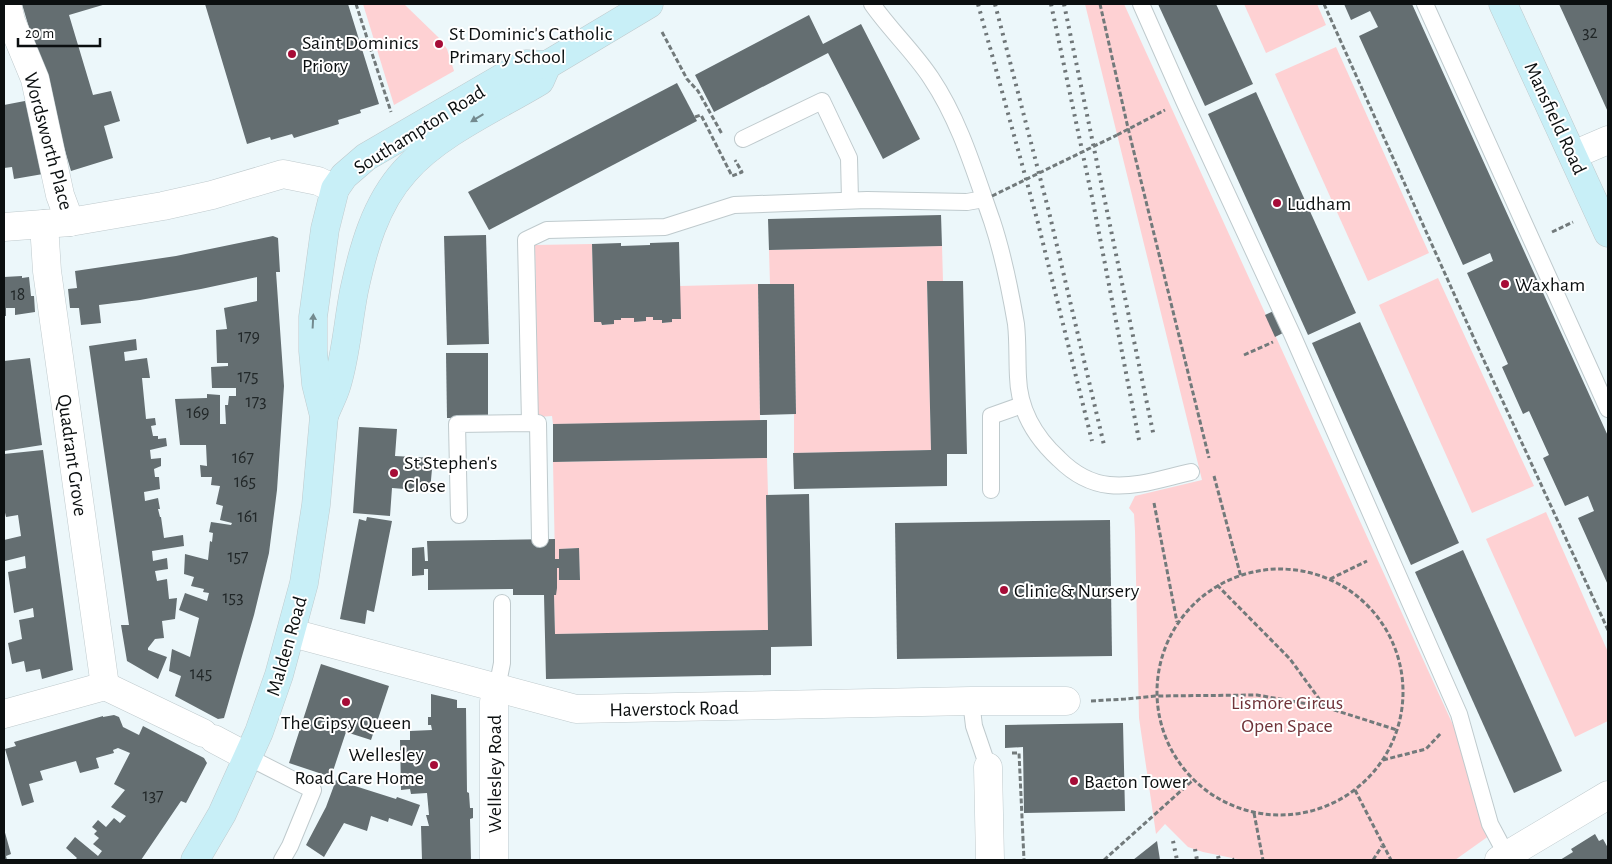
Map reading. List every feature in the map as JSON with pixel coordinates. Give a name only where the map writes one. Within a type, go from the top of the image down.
[{"type":"main road","name":"Southampton Road","points":[[380,208],[405,170],[428,151],[451,134],[504,103],[543,73],[649,4]]},
{"type":"main road","name":"Mansfield Road","points":[[1503,4],[1608,233]]},
{"type":"main road","name":"Southampton Road","points":[[335,189],[344,176],[366,157],[526,64],[543,73]]},
{"type":"main road","name":"Malden Road","points":[[324,416],[316,384],[312,323],[325,229],[335,189]]},
{"type":"main road","name":"Malden Road","points":[[195,860],[222,814],[260,732],[292,633],[304,583],[316,505],[324,416],[339,378],[361,259],[369,231],[380,208]]},
{"type":"street","name":"Wordsworth Place","points":[[7,4],[11,21],[35,79],[60,195],[57,223]]},
{"type":"street","points":[[1573,155],[1608,140]]},
{"type":"street","name":"Southampton Road","points":[[4,227],[57,223],[163,206],[212,195],[283,174],[318,181],[335,189]]},
{"type":"street","name":"Quadrant Grove","points":[[57,223],[47,271],[105,686]]},
{"type":"street","name":"Haverstock Road","points":[[292,633],[583,710],[972,701],[1066,702]]},
{"type":"street","points":[[4,714],[105,686],[248,757]]},
{"type":"street","name":"Wellesley Road","points":[[494,860],[494,702],[497,688]]},
{"type":"street","points":[[988,767],[990,860]]},
{"type":"street","points":[[1503,858],[1607,799]]},
{"type":"lane","points":[[872,4],[884,22],[932,79],[952,116],[988,198],[1016,326],[1018,378],[1022,405],[1030,424],[1042,441],[1074,472],[1096,482],[1110,485],[1132,485],[1191,472]]},
{"type":"lane","points":[[1141,4],[1292,334],[1459,714],[1490,824],[1503,858]]},
{"type":"lane","points":[[1425,4],[1608,409]]},
{"type":"lane","points":[[743,139],[822,101],[849,158],[850,200]]},
{"type":"lane","points":[[530,422],[526,240],[547,230],[665,227],[734,205],[850,200],[967,202],[988,198]]},
{"type":"lane","points":[[991,490],[991,416],[1022,405]]},
{"type":"lane","points":[[460,515],[457,424],[538,423],[540,539]]},
{"type":"lane","points":[[497,688],[502,663],[502,602]]},
{"type":"lane","points":[[972,701],[974,726],[988,767]]},
{"type":"lane","points":[[248,757],[313,790],[290,846],[282,860]]},
{"type":"path","points":[[356,4],[386,100],[400,136]]},
{"type":"path","points":[[1100,4],[1128,128],[1241,577]]},
{"type":"path","points":[[1324,4],[1481,354],[1608,630]]},
{"type":"path","points":[[662,32],[687,80],[698,91],[709,109]]},
{"type":"path","points":[[988,198],[1184,101]]},
{"type":"path","points":[[1244,355],[1292,334]]},
{"type":"path","points":[[1149,482],[1177,623]]},
{"type":"path","points":[[1330,579],[1387,552]]},
{"type":"path","points":[[1268,569],[1306,571],[1330,579],[1348,589],[1369,607],[1382,624],[1396,652],[1403,689],[1397,730],[1382,760],[1370,776],[1355,790],[1319,809],[1282,816],[1254,813],[1218,800],[1192,780],[1176,758],[1155,696],[1161,657],[1167,641],[1177,623],[1190,607],[1217,585],[1268,569]]},
{"type":"path","points":[[1217,585],[1290,659],[1325,707]]},
{"type":"path","points":[[1125,699],[1155,696],[1257,695],[1325,707],[1397,730]]},
{"type":"path","points":[[1382,760],[1426,749],[1459,714]]},
{"type":"path","points":[[1104,860],[1192,780]]},
{"type":"path","points":[[1355,790],[1390,860]]},
{"type":"path","points":[[1254,813],[1263,860]]},
{"type":"path","points":[[1373,860],[1382,846]]},
{"type":"green space","points":[[363,4],[404,4],[439,38],[447,49],[454,71],[394,105]]},
{"type":"green space","name":"Lismore Circus Open Space","points":[[1085,4],[1124,4],[1500,828],[1455,860],[1242,860],[1188,847],[1165,824],[1156,834],[1139,718],[1135,531],[1134,514],[1129,508],[1135,496],[1202,480]]},
{"type":"green space","points":[[1244,4],[1317,4],[1326,25],[1266,53]]},
{"type":"green space","points":[[1336,47],[1429,253],[1368,281],[1275,74]]},
{"type":"green space","points":[[592,244],[594,322],[601,322],[602,325],[613,324],[614,320],[621,320],[621,318],[634,318],[634,322],[645,321],[646,317],[653,317],[653,320],[662,320],[662,323],[671,322],[672,319],[680,319],[680,286],[758,284],[760,421],[553,424],[552,416],[538,417],[535,245]]},
{"type":"green space","points":[[942,246],[943,281],[927,282],[931,450],[794,453],[794,414],[796,414],[794,284],[770,284],[769,250]]},
{"type":"green space","points":[[1438,278],[1534,486],[1472,513],[1379,305]]},
{"type":"green space","points":[[767,458],[768,630],[555,634],[554,595],[556,594],[557,568],[559,568],[560,580],[580,580],[579,548],[560,549],[559,559],[555,559],[553,462]]},
{"type":"green space","points":[[1546,512],[1608,652],[1608,721],[1575,737],[1486,539]]},
{"type":"building","points":[[22,4],[106,4],[69,15],[93,95],[111,91],[120,121],[104,126],[113,158],[71,171]]},
{"type":"building","name":"Saint Dominics Priory","points":[[205,4],[348,4],[379,104],[360,110],[361,113],[338,120],[339,124],[294,138],[292,134],[271,140],[270,137],[247,144]]},
{"type":"building","points":[[1158,4],[1216,4],[1253,84],[1205,106]]},
{"type":"building","name":"Waxham","points":[[1344,4],[1412,4],[1608,436],[1608,585],[1578,518],[1594,511],[1588,496],[1565,506],[1543,458],[1549,455],[1529,411],[1523,414],[1502,367],[1508,364],[1467,273],[1493,261],[1490,253],[1463,265],[1359,36],[1378,27],[1370,11],[1351,20]]},
{"type":"building","points":[[1559,4],[1608,4],[1608,112],[1570,28]]},
{"type":"building","points":[[809,15],[823,44],[861,24],[920,139],[883,159],[828,53],[714,112],[695,75]]},
{"type":"building","points":[[677,83],[697,121],[489,230],[468,192]]},
{"type":"building","name":"Ludham","points":[[1256,92],[1356,313],[1308,335],[1208,114]]},
{"type":"building","points":[[30,100],[43,174],[14,179],[12,167],[4,168],[4,105]]},
{"type":"building","points":[[941,215],[942,246],[769,250],[768,219]]},
{"type":"building","points":[[486,235],[489,344],[447,345],[444,236]]},
{"type":"building","points":[[273,236],[278,238],[280,272],[276,272],[284,386],[277,490],[269,553],[254,615],[224,718],[218,719],[175,696],[181,676],[169,671],[172,649],[190,657],[199,618],[179,610],[185,593],[207,601],[209,593],[203,592],[204,589],[191,586],[194,577],[184,574],[185,554],[208,560],[213,533],[209,532],[211,522],[231,525],[232,523],[220,520],[223,506],[216,504],[220,486],[211,485],[212,477],[201,477],[200,465],[207,466],[206,445],[180,445],[175,399],[207,398],[207,394],[220,395],[220,424],[226,424],[225,405],[228,405],[229,396],[236,396],[236,388],[212,388],[211,367],[228,366],[228,363],[217,363],[216,330],[227,329],[224,308],[257,301],[257,277],[140,300],[99,305],[101,323],[81,325],[79,308],[70,308],[68,289],[77,288],[75,271],[176,256]]},
{"type":"building","points":[[679,242],[681,319],[672,319],[672,322],[662,323],[662,320],[653,320],[653,317],[646,317],[646,321],[634,322],[634,318],[621,318],[621,320],[614,320],[614,324],[602,325],[601,322],[594,322],[592,244],[621,243],[621,246]]},
{"type":"building","points":[[22,276],[22,278],[29,277],[31,296],[34,296],[35,312],[15,315],[15,308],[6,308],[6,316],[4,316],[4,277]]},
{"type":"building","points":[[927,281],[963,281],[967,454],[947,454],[947,486],[794,489],[793,453],[931,450]]},
{"type":"building","points":[[758,284],[794,284],[796,414],[760,415]]},
{"type":"building","points":[[1276,310],[1285,332],[1275,337],[1265,315]]},
{"type":"building","points":[[1360,322],[1459,543],[1411,565],[1312,343]]},
{"type":"building","points":[[136,339],[137,350],[124,352],[125,361],[147,358],[150,378],[142,378],[146,419],[155,418],[156,425],[151,426],[153,436],[158,436],[158,439],[166,438],[167,446],[150,450],[151,459],[161,458],[161,466],[154,469],[155,477],[159,477],[160,489],[144,492],[145,501],[158,498],[160,509],[158,509],[164,538],[183,535],[184,546],[152,551],[153,561],[167,558],[168,569],[155,571],[157,581],[167,579],[169,599],[177,598],[175,619],[162,621],[164,638],[155,639],[148,648],[148,650],[167,657],[158,679],[127,661],[121,625],[129,625],[89,346]]},
{"type":"building","points":[[446,353],[488,353],[488,418],[447,418]]},
{"type":"building","points":[[30,358],[42,445],[4,451],[4,361]]},
{"type":"building","points":[[767,420],[767,458],[553,462],[553,424]]},
{"type":"building","name":"St Stephen's Close","points":[[359,427],[397,429],[395,456],[433,458],[430,491],[392,488],[390,516],[353,513]]},
{"type":"building","points":[[43,450],[73,670],[42,679],[40,669],[26,672],[24,661],[12,664],[8,643],[22,639],[19,620],[34,617],[33,608],[14,613],[8,572],[26,568],[25,556],[5,561],[4,540],[21,536],[18,515],[6,517],[4,508],[4,454]]},
{"type":"building","points":[[809,494],[812,646],[771,647],[771,675],[546,679],[544,595],[513,595],[513,589],[428,590],[428,569],[424,569],[424,575],[412,576],[412,548],[424,547],[425,561],[428,561],[427,541],[555,539],[555,559],[559,559],[559,549],[579,548],[580,580],[559,580],[559,568],[557,568],[557,588],[556,595],[554,595],[555,634],[768,630],[766,495]]},
{"type":"building","points":[[367,517],[392,521],[374,612],[367,610],[365,624],[340,619],[359,519],[366,521]]},
{"type":"building","name":"Clinic & Nursery","points":[[1110,520],[1112,656],[897,659],[895,523]]},
{"type":"building","points":[[1463,550],[1562,771],[1514,793],[1415,572]]},
{"type":"building","name":"The Gipsy Queen","points":[[321,664],[389,686],[371,740],[346,732],[331,777],[289,763]]},
{"type":"building","name":"Wellesley Road Care Home","points":[[431,694],[457,700],[457,708],[466,708],[467,792],[469,793],[470,808],[473,808],[473,818],[470,819],[471,860],[422,860],[421,826],[429,826],[426,815],[429,815],[427,793],[411,794],[410,789],[401,790],[400,740],[410,740],[410,731],[432,730],[431,725],[428,725],[428,717],[431,717]]},
{"type":"building","points":[[114,715],[119,717],[123,727],[139,735],[143,726],[204,758],[207,763],[186,803],[181,801],[141,860],[75,860],[77,858],[66,848],[75,837],[98,856],[102,851],[93,844],[99,838],[94,834],[97,831],[92,827],[98,820],[106,827],[114,818],[120,823],[126,816],[111,807],[125,790],[114,784],[130,753],[118,748],[113,750],[114,753],[96,758],[99,768],[80,773],[76,761],[40,771],[43,780],[29,784],[34,802],[22,806],[5,749],[16,746],[14,742],[103,716]]},
{"type":"building","name":"Bacton Tower","points":[[1123,723],[1125,811],[1024,813],[1023,747],[1005,748],[1005,725]]},
{"type":"building","points":[[336,780],[420,805],[412,826],[389,818],[388,822],[371,816],[367,831],[344,823],[324,857],[306,845],[326,807]]},
{"type":"building","points":[[4,829],[11,854],[6,856],[7,860],[4,860]]},
{"type":"building","points":[[1595,834],[1599,841],[1603,839],[1608,848],[1608,860],[1560,860],[1573,852],[1571,849]]},
{"type":"building","points":[[1157,841],[1160,860],[1133,860]]},
{"type":"railway","points":[[978,4],[1037,219],[1092,441]]},
{"type":"railway","points":[[995,4],[1049,212],[1104,445]]},
{"type":"railway","points":[[1051,4],[1093,202],[1139,440]]},
{"type":"railway","points":[[1064,4],[1154,437]]},
{"type":"railway","points":[[1173,841],[1177,860]]},
{"type":"railway","points":[[1195,849],[1197,860]]},
{"type":"railway","points":[[1218,856],[1219,860]]},
{"type":"place","name":"St Dominic's Catholic Primary School","points":[[439,44]]},
{"type":"place","name":"Saint Dominics Priory","points":[[292,54]]},
{"type":"place","name":"Ludham","points":[[1277,203]]},
{"type":"place","name":"Waxham","points":[[1505,284]]},
{"type":"place","name":"St Stephen's Close","points":[[394,473]]},
{"type":"place","name":"Clinic & Nursery","points":[[1004,590]]},
{"type":"place","name":"The Gipsy Queen","points":[[346,702]]},
{"type":"place","name":"Wellesley Road Care Home","points":[[434,765]]},
{"type":"place","name":"Bacton Tower","points":[[1074,781]]}]
